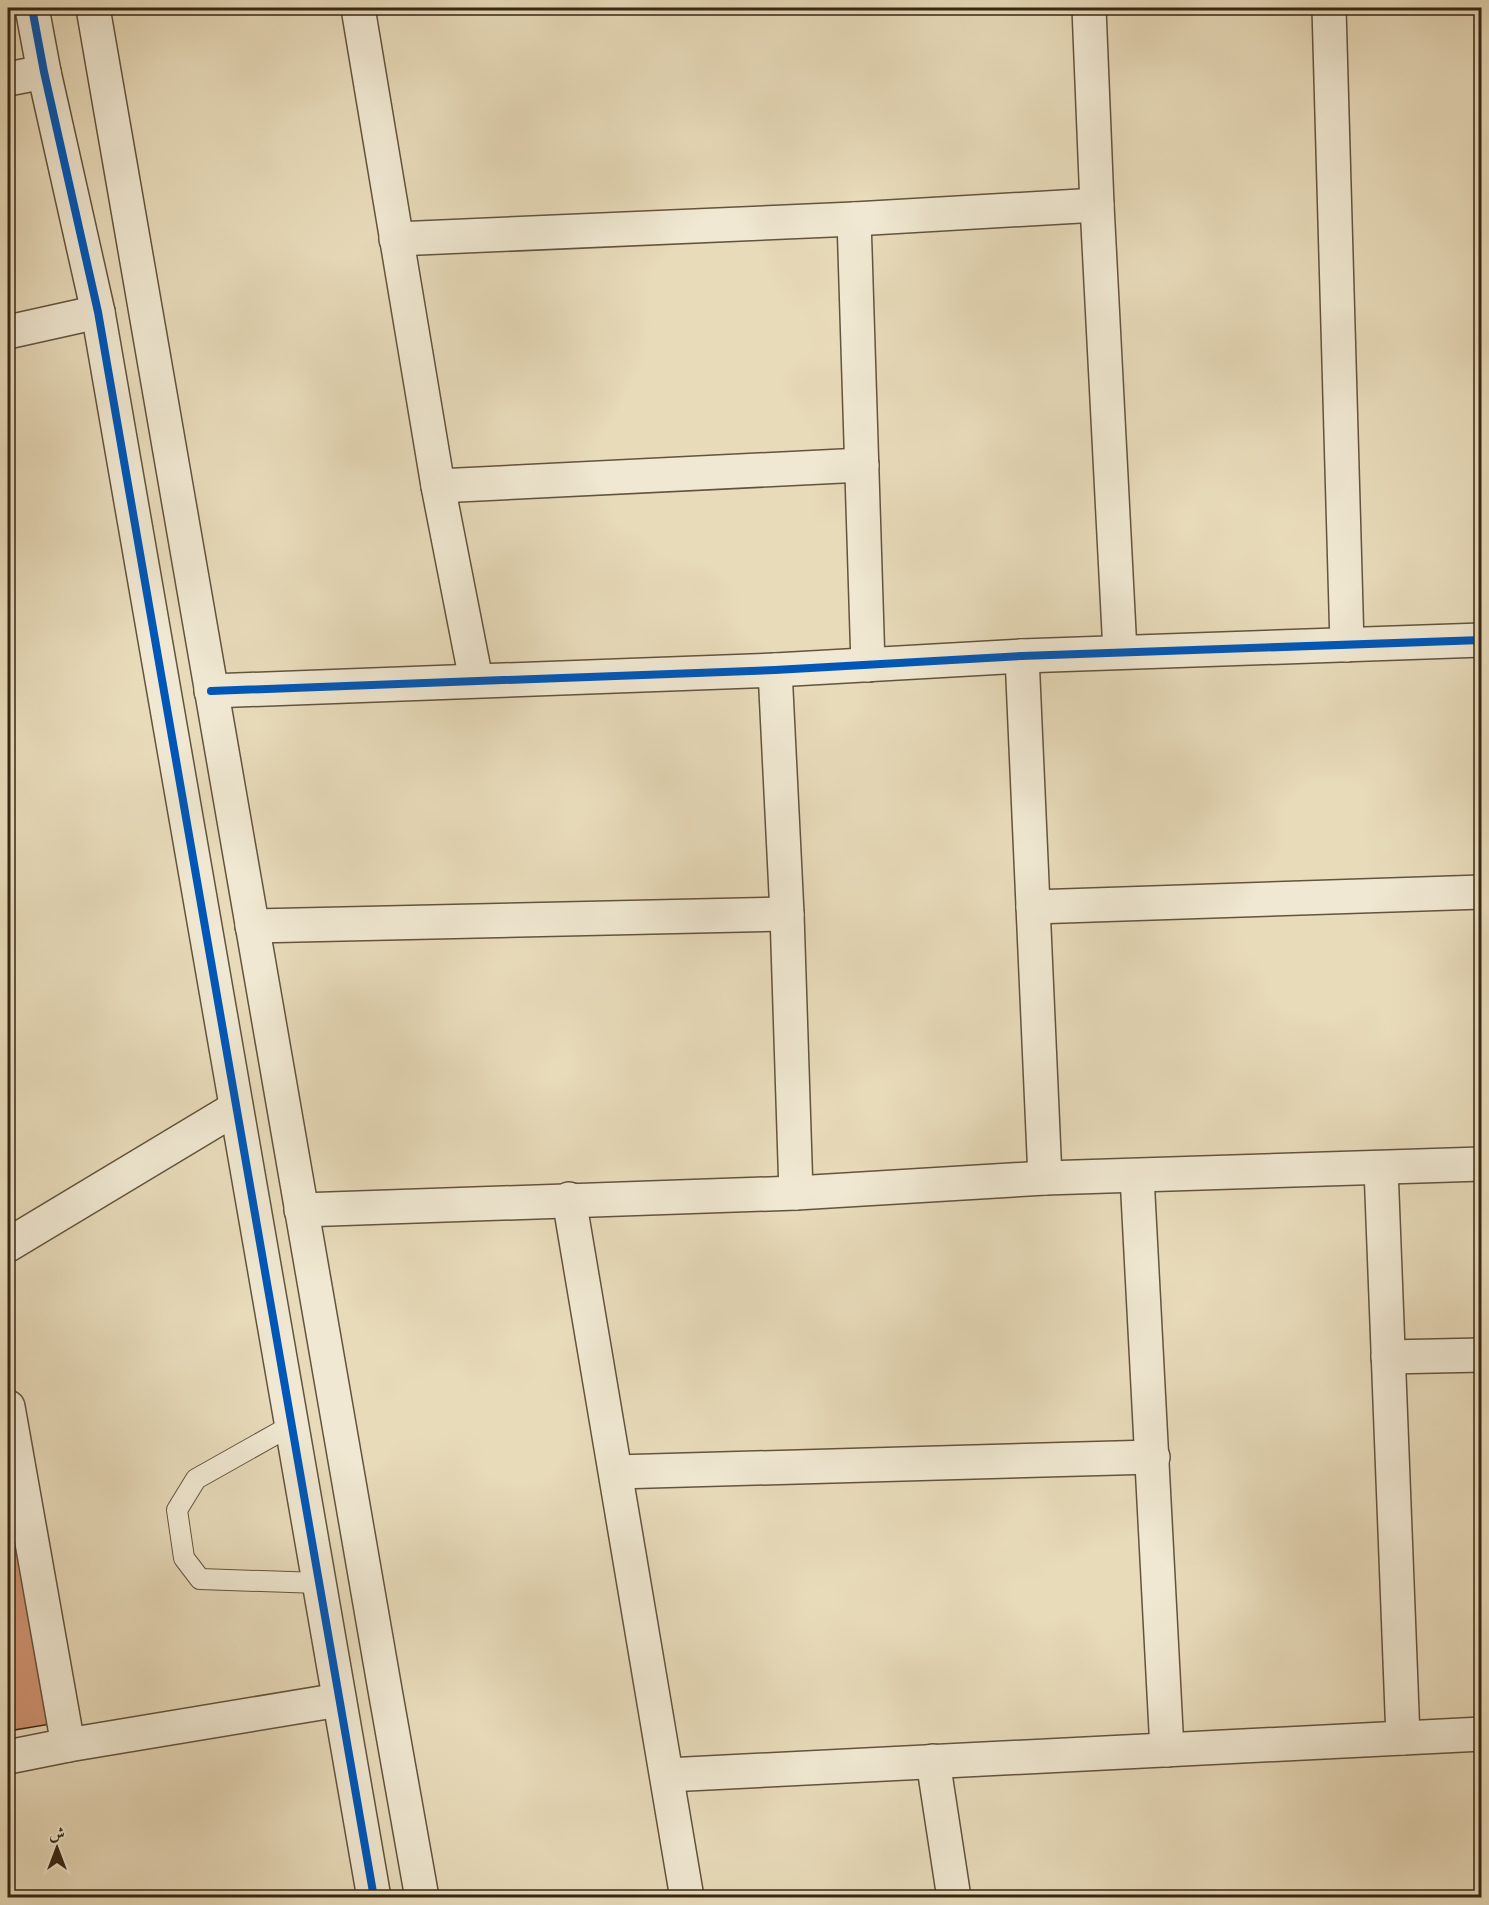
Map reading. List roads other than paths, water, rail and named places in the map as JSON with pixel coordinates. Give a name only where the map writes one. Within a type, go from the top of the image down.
[{"type":"street","points":[[32,8],[44,72],[98,312],[374,1898]]},
{"type":"street","points":[[93,8],[301,1210],[423,1898]]},
{"type":"street","points":[[358,8],[438,486],[476,680]]},
{"type":"street","points":[[1089,8],[1120,652]]},
{"type":"street","points":[[1329,8],[1347,645]]},
{"type":"street","points":[[8,80],[44,72]]},
{"type":"street","points":[[396,239],[854,219],[1097,205]]},
{"type":"street","points":[[854,219],[868,665]]},
{"type":"street","points":[[8,332],[98,312]]},
{"type":"street","points":[[438,486],[862,465]]},
{"type":"street","points":[[211,691],[775,670],[1120,652],[1482,640]]},
{"type":"street","points":[[1022,656],[1045,1178]]},
{"type":"street","points":[[775,670],[787,914],[796,1193]]},
{"type":"street","points":[[1033,908],[1482,891]]},
{"type":"street","points":[[252,926],[787,914]]},
{"type":"street","points":[[8,1245],[237,1108]]},
{"type":"street","points":[[301,1210],[796,1193],[1045,1178],[1482,1164]]},
{"type":"street","points":[[1381,1168],[1403,1738]]},
{"type":"street","points":[[1137,1176],[1167,1750]]},
{"type":"street","points":[[569,1199],[687,1898]]},
{"type":"street","points":[[1388,1357],[1482,1355]]},
{"type":"street","points":[[8,1407],[68,1745]]},
{"type":"street","points":[[616,1473],[1153,1457]]},
{"type":"street","points":[[8,1757],[339,1700]]},
{"type":"street","points":[[667,1775],[1482,1734]]},
{"type":"street","points":[[933,1761],[954,1898]]},
{"type":"lane","points":[[292,1425],[196,1479],[177,1510],[184,1558],[200,1579],[319,1582]]}]
